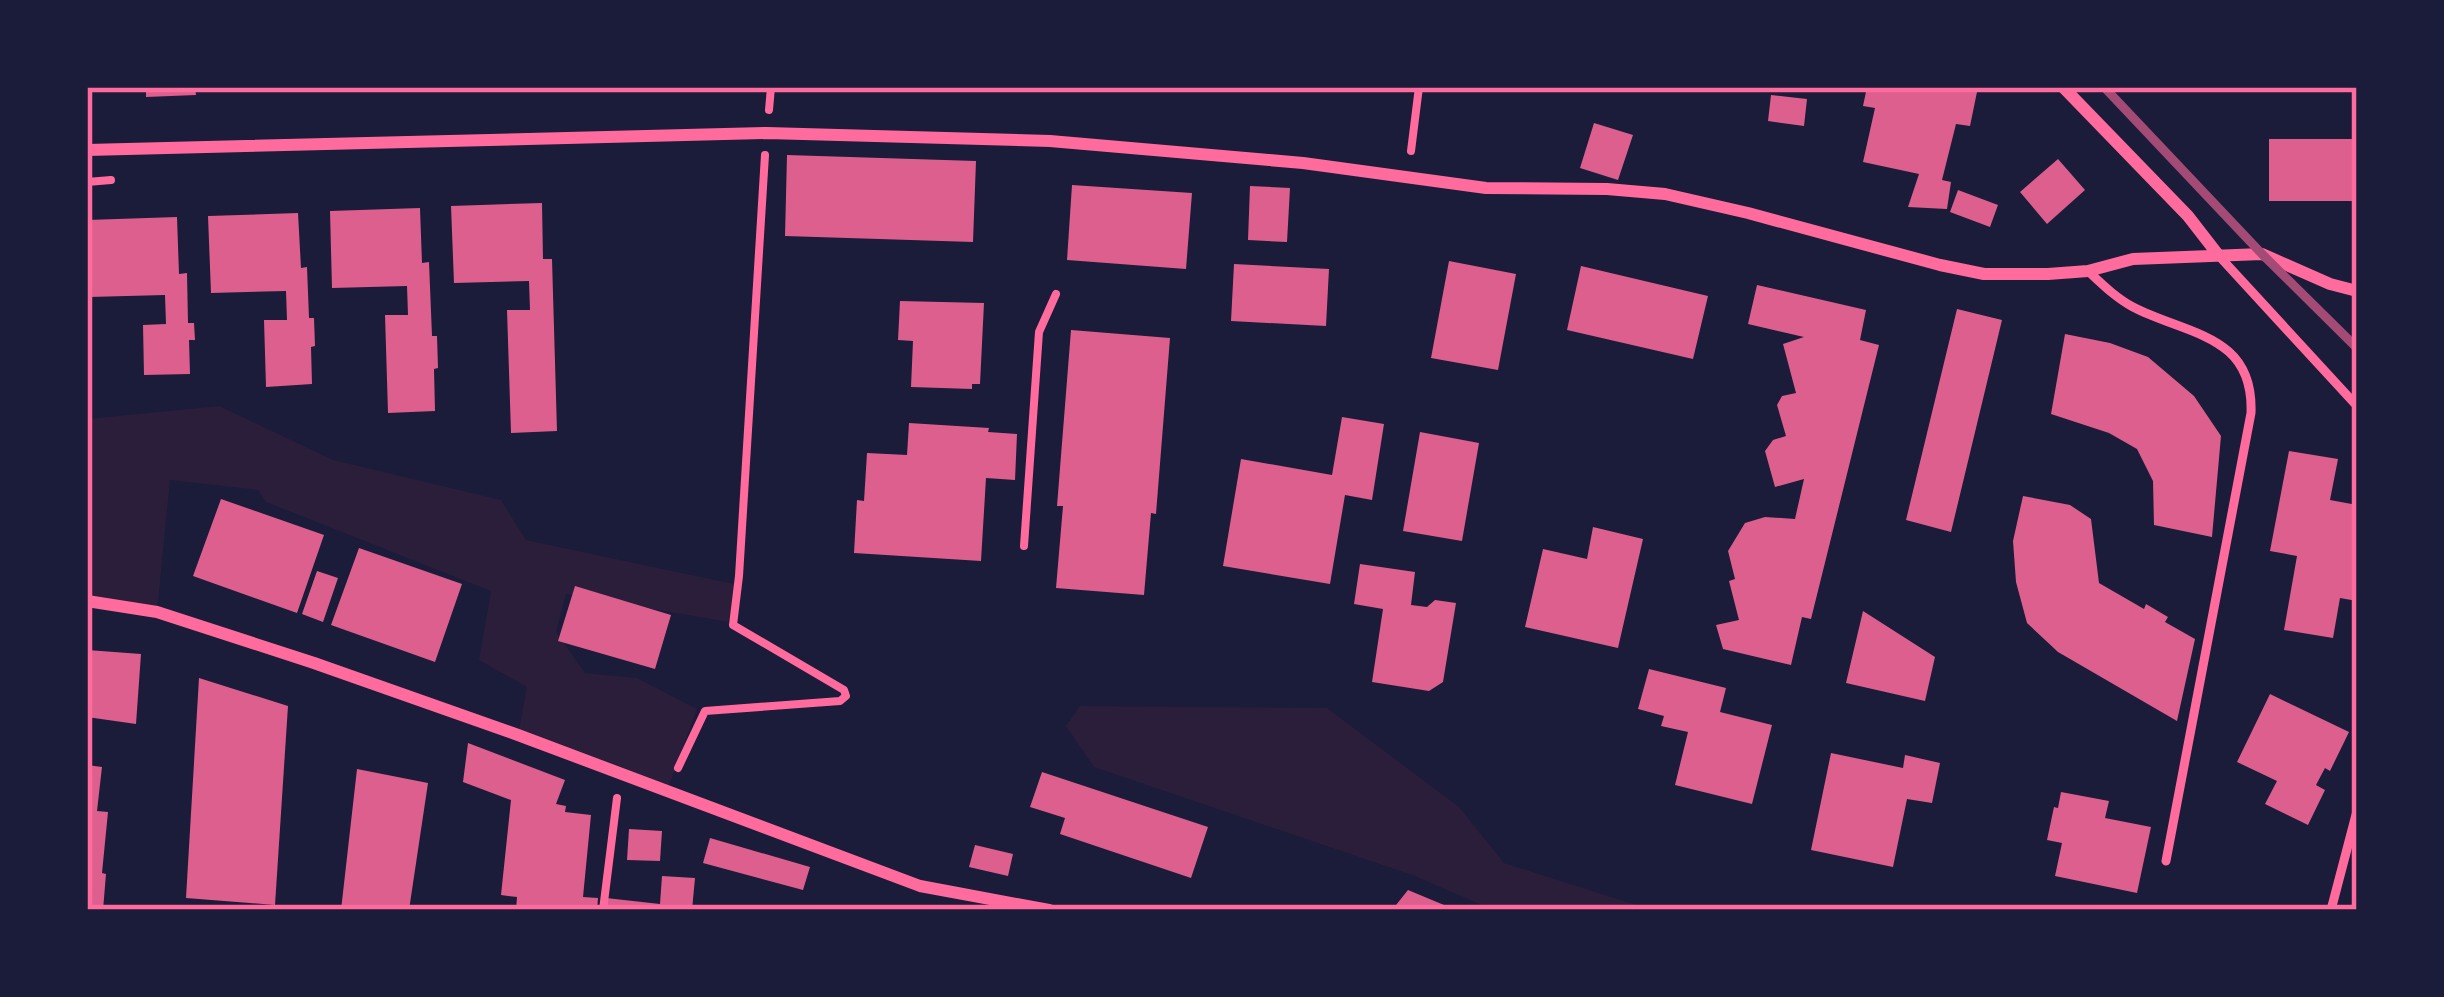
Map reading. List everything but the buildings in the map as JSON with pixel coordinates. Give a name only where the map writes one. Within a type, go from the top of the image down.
[{"type":"street","points":[[2063,87],[2188,216],[2218,256]]},
{"type":"street","points":[[87,149],[766,134],[1050,141],[1303,164],[1486,188],[1665,194],[1984,274],[2088,271],[2133,259],[2262,254],[2357,291]]},
{"type":"street","points":[[87,601],[157,612],[202,626],[518,735],[920,886],[1049,910]]},
{"type":"lane","points":[[2218,256],[2357,406]]},
{"type":"lane","points":[[2088,271],[2134,308],[2223,345],[2246,374],[2252,397],[2166,861]]},
{"type":"lane","points":[[2331,910],[2357,811]]},
{"type":"path","points":[[668,791],[705,711],[840,701],[846,696],[844,690],[733,626],[771,87]]},
{"type":"path","points":[[1408,176],[1418,87]]},
{"type":"path","points":[[1024,547],[1039,332],[1056,294]]},
{"type":"path","points":[[602,910],[620,775]]},
{"type":"shaded area","points":[[219,406],[333,460],[501,500],[526,540],[743,586],[728,622],[566,594],[556,632],[585,673],[637,678],[697,709],[667,791],[518,735],[527,687],[479,660],[491,591],[266,502],[258,490],[170,480],[157,612],[87,601],[87,419]]},
{"type":"shaded area","points":[[1080,706],[1327,708],[1459,807],[1504,863],[1652,910],[1493,910],[1415,876],[1094,767],[1066,726]]},
{"type":"railway","points":[[2104,87],[2357,348]]}]
